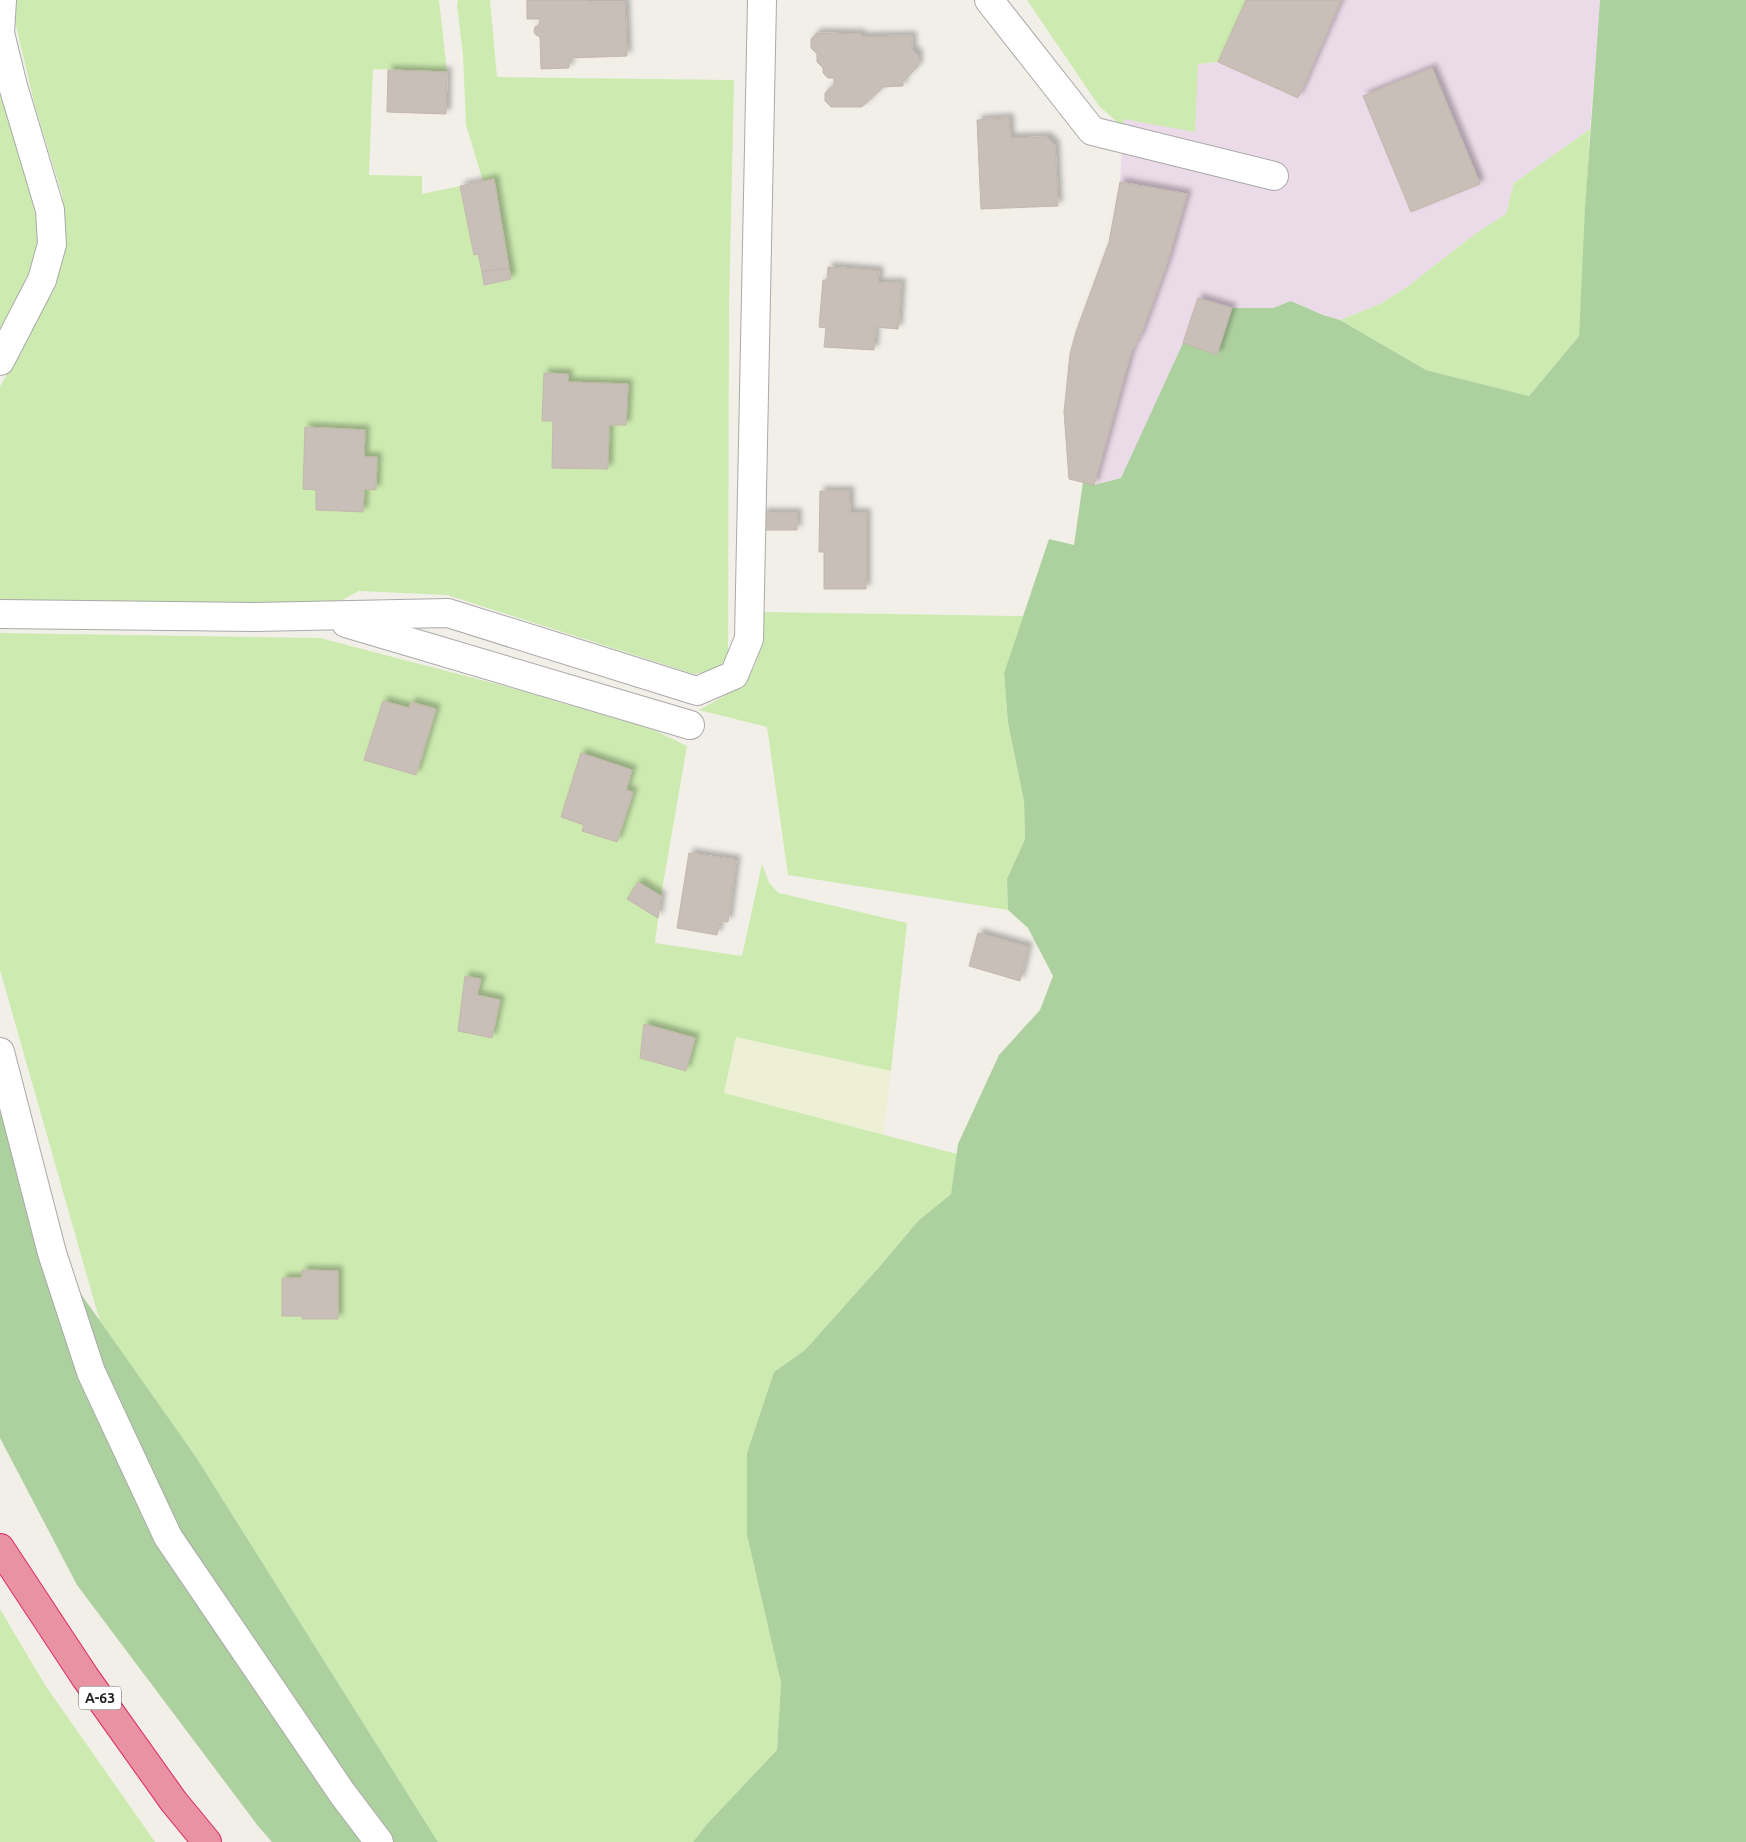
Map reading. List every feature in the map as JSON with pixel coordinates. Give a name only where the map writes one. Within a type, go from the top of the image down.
[{"type":"highway","name":"A-63","points":[[0,1548],[90,1685],[174,1802],[207,1842]]},
{"type":"street","points":[[0,361],[42,280],[52,244],[50,210],[13,86],[0,33],[2,0]]},
{"type":"street","points":[[0,614],[255,617],[448,613],[697,691],[734,675],[749,639],[762,0]]},
{"type":"street","points":[[989,0],[1092,131],[1274,176]]},
{"type":"street","points":[[321,615],[690,725]]},
{"type":"street","points":[[0,1052],[52,1253],[91,1372],[168,1537],[342,1793],[379,1842]]},
{"type":"shaded area","points":[[1246,0],[1600,0],[1590,129],[1514,183],[1506,214],[1475,234],[1407,287],[1380,304],[1340,320],[1323,315],[1292,301],[1273,308],[1232,308],[1183,344],[1121,478],[1094,485],[1069,479],[1064,412],[1070,354],[1076,332],[1109,242],[1120,182],[1124,119],[1198,64],[1218,62]]},
{"type":"green space","points":[[11,0],[439,0],[447,72],[373,69],[369,175],[422,176],[422,194],[460,186],[474,255],[478,254],[484,285],[511,279],[494,180],[483,181],[466,125],[458,0],[490,0],[497,77],[734,80],[729,307],[728,656],[719,669],[694,674],[447,595],[359,591],[331,606],[242,603],[0,602],[0,387],[32,325],[63,239],[62,194],[36,110]]},
{"type":"green space","points":[[1027,0],[1246,0],[1218,62],[1198,64],[1195,132],[1124,119],[1123,127],[1099,106]]},
{"type":"green space","points":[[1600,0],[1746,0],[1746,1842],[693,1842],[707,1824],[777,1750],[781,1683],[747,1535],[747,1453],[774,1372],[805,1350],[918,1221],[951,1194],[958,1144],[999,1055],[1040,1010],[1053,976],[1028,928],[1008,910],[1007,879],[1025,839],[1024,801],[1008,723],[1004,673],[1049,539],[1074,545],[1083,482],[1094,485],[1121,478],[1183,343],[1232,308],[1273,308],[1291,301],[1340,320],[1426,370],[1529,396],[1579,336],[1585,208]]},
{"type":"green space","points":[[0,82],[52,244],[0,361]]},
{"type":"green space","points":[[1590,129],[1579,336],[1529,396],[1426,370],[1340,320],[1380,304],[1407,287],[1475,234],[1506,214],[1514,183]]},
{"type":"green space","points":[[762,612],[1023,616],[1004,673],[1008,723],[1024,801],[1025,839],[1007,879],[1008,910],[788,875],[767,727],[699,710],[736,688],[751,672],[759,652]]},
{"type":"green space","points":[[0,633],[320,638],[508,687],[654,730],[687,746],[661,896],[655,943],[742,956],[762,864],[769,883],[779,893],[907,923],[891,1071],[736,1037],[724,1093],[957,1154],[951,1194],[918,1221],[805,1350],[774,1372],[747,1453],[747,1534],[781,1683],[777,1750],[707,1824],[693,1842],[438,1842],[196,1457],[100,1322],[0,970]]},
{"type":"green space","points":[[736,1037],[891,1071],[883,1135],[724,1093]]},
{"type":"green space","points":[[0,1052],[52,1253],[196,1457],[438,1842],[272,1842],[77,1585],[0,1438]]},
{"type":"green space","points":[[0,1609],[45,1685],[155,1842],[0,1842]]},
{"type":"building","points":[[527,0],[625,2],[627,56],[569,58],[569,68],[541,69],[540,37],[534,32],[535,27],[539,25],[540,19],[527,19]]},
{"type":"building","points":[[1246,0],[1341,0],[1298,98],[1218,62]]},
{"type":"building","points":[[817,33],[861,34],[861,37],[912,36],[912,49],[918,55],[918,66],[903,81],[903,86],[883,87],[862,107],[831,107],[825,101],[825,93],[831,87],[834,87],[834,78],[828,78],[823,73],[823,68],[817,62],[817,54],[811,48],[811,39]]},
{"type":"building","points":[[1432,68],[1480,184],[1411,212],[1363,96]]},
{"type":"building","points":[[388,70],[447,72],[446,114],[387,112]]},
{"type":"building","points":[[1009,118],[1010,138],[1047,137],[1055,145],[1058,206],[981,209],[977,120]]},
{"type":"building","points":[[494,179],[509,268],[482,272],[478,254],[474,255],[460,186]]},
{"type":"building","points":[[1120,182],[1187,194],[1167,263],[1141,334],[1131,352],[1094,485],[1069,479],[1064,412],[1070,354],[1076,332],[1109,242]]},
{"type":"building","points":[[828,267],[879,271],[878,283],[901,283],[898,329],[875,327],[874,350],[824,347],[826,328],[819,327],[823,280],[827,280]]},
{"type":"building","points":[[509,268],[511,279],[484,285],[482,272]]},
{"type":"building","points":[[1198,298],[1232,308],[1217,355],[1183,343]]},
{"type":"building","points":[[544,373],[568,374],[568,382],[628,384],[626,425],[609,425],[608,469],[552,468],[553,421],[542,421]]},
{"type":"building","points":[[305,427],[365,430],[364,457],[377,457],[376,490],[364,489],[363,512],[316,510],[316,490],[303,489]]},
{"type":"building","points":[[820,491],[849,491],[850,513],[866,513],[866,589],[824,589],[824,552],[819,552]]},
{"type":"building","points":[[762,513],[797,513],[797,530],[761,530]]},
{"type":"building","points":[[383,701],[409,708],[411,702],[436,709],[416,775],[364,760]]},
{"type":"building","points":[[581,753],[632,770],[626,790],[633,792],[617,842],[582,831],[584,825],[561,817]]},
{"type":"building","points":[[689,853],[736,860],[728,922],[720,921],[717,935],[677,928]]},
{"type":"building","points":[[638,882],[661,896],[658,918],[627,899]]},
{"type":"building","points":[[978,933],[1028,947],[1020,981],[969,966]]},
{"type":"building","points":[[465,976],[481,979],[477,995],[500,1000],[492,1038],[458,1031]]},
{"type":"building","points":[[644,1024],[695,1038],[686,1071],[640,1058]]},
{"type":"building","points":[[302,1270],[338,1271],[338,1319],[302,1319],[302,1316],[282,1316],[282,1278],[302,1278]]}]
